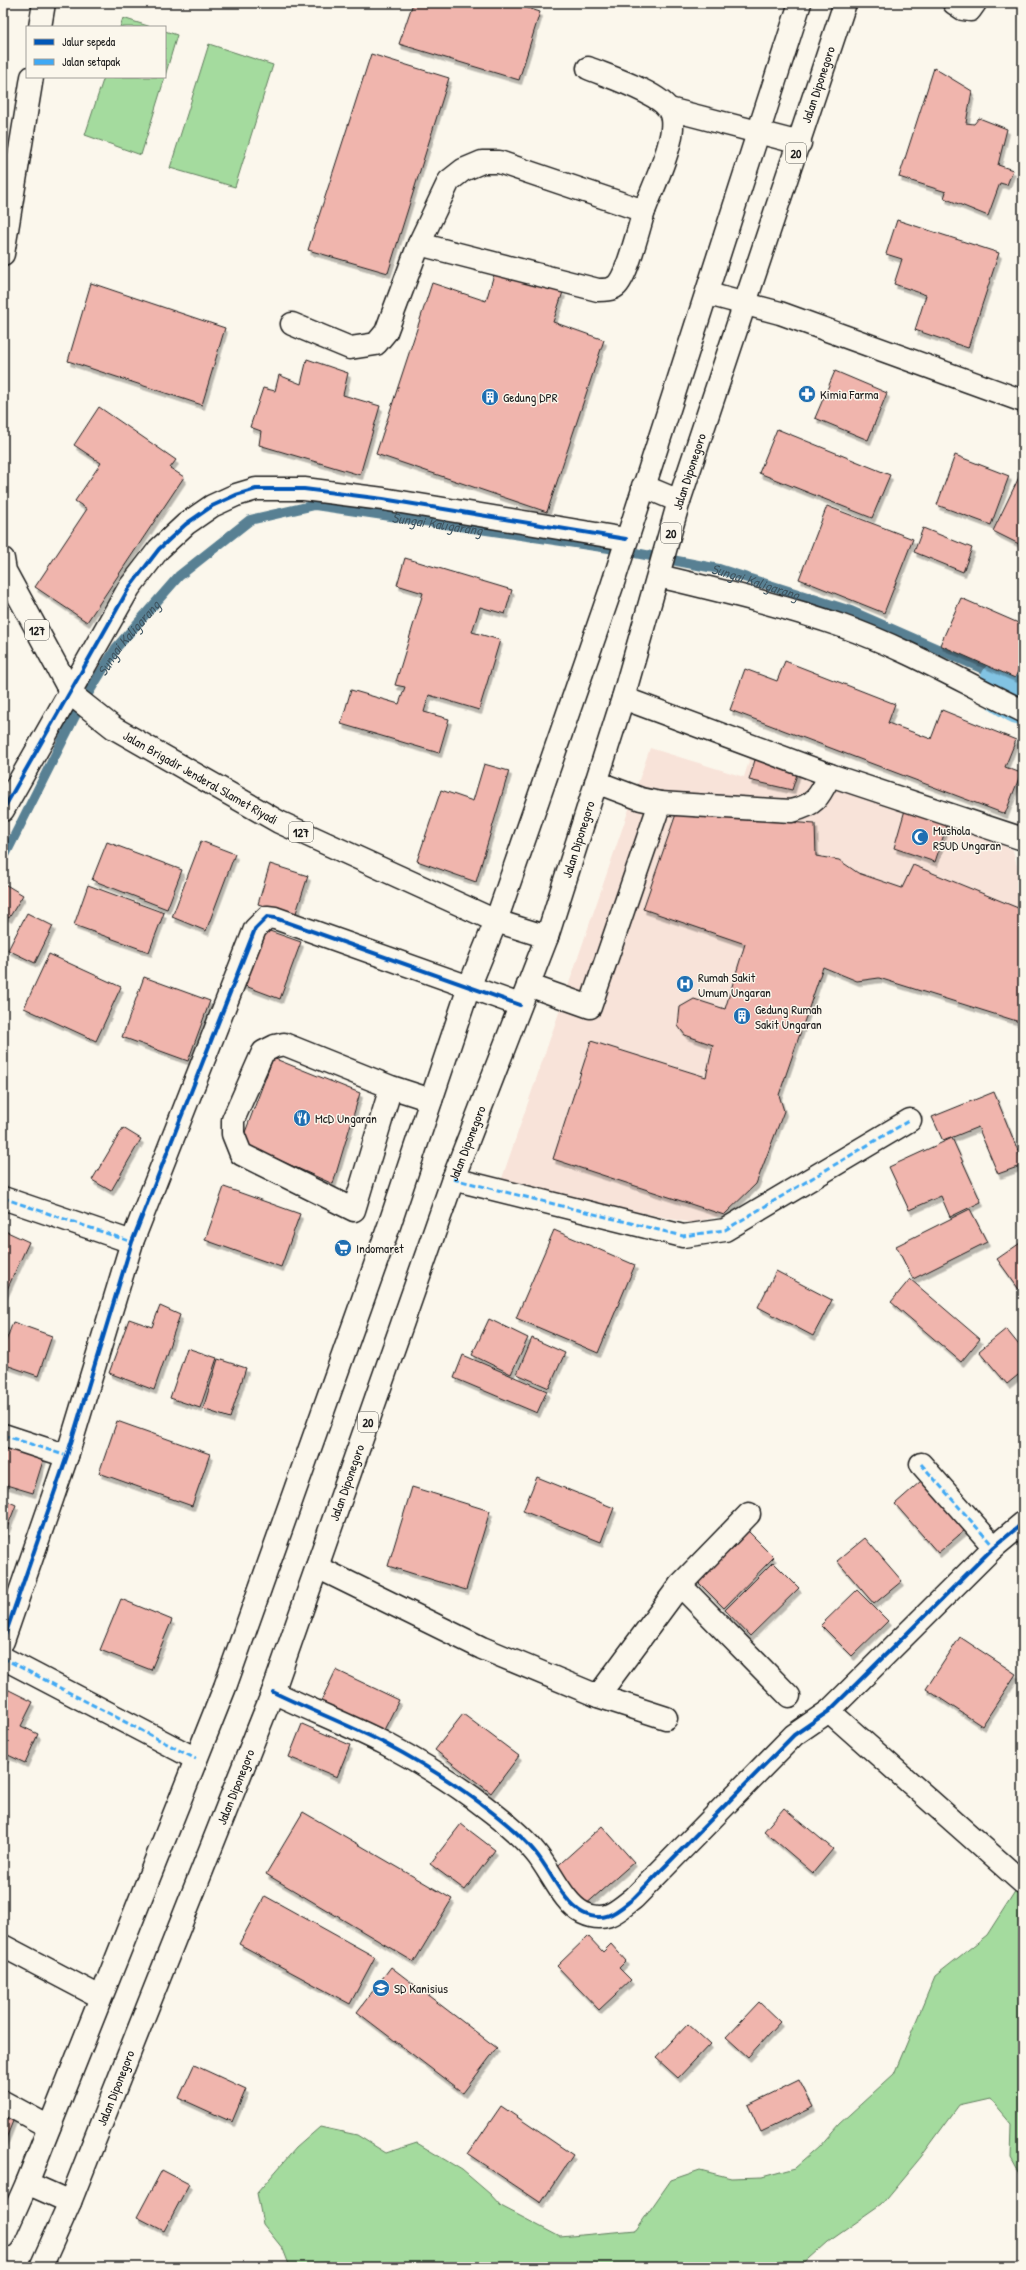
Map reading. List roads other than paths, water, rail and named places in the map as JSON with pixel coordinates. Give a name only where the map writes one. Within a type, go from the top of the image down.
[{"type":"main road","points":[[40,26],[44,3]]},
{"type":"main road","points":[[3,2237],[27,2183],[227,1680],[386,1234],[469,987],[496,921],[612,586],[643,486],[708,294],[800,3]]},
{"type":"main road","name":"Jalan Diponegoro","points":[[42,2267],[70,2202],[273,1692],[453,1178],[547,937],[623,698],[680,501],[845,3]]},
{"type":"main road","points":[[954,3],[963,9],[970,10],[975,3]]},
{"type":"main road","points":[[588,68],[649,93],[669,109],[800,142]]},
{"type":"main road","points":[[3,254],[32,78]]},
{"type":"main road","points":[[419,244],[598,290],[606,290],[618,285],[629,259],[644,211],[671,139],[672,117],[669,109]]},
{"type":"main road","points":[[292,324],[350,348],[376,344],[386,332],[419,244],[449,181],[463,170],[482,162],[500,162],[644,211]]},
{"type":"main road","points":[[708,294],[745,302],[1023,401]]},
{"type":"main road","points":[[643,486],[680,501]]},
{"type":"main road","points":[[3,810],[73,694],[129,588],[159,549],[186,524],[212,506],[256,489],[304,489],[391,500],[624,544]]},
{"type":"main road","name":"Jalan Brigadir Jenderal Slamet Riyadi","points":[[3,559],[5,571],[73,694],[114,728],[279,822],[496,921],[547,937]]},
{"type":"main road","points":[[660,571],[776,604],[844,626],[918,658],[1023,711]]},
{"type":"main road","points":[[623,698],[830,775],[1023,839]]},
{"type":"main road","points":[[596,782],[641,799],[660,803],[791,811],[807,807],[818,798],[830,775]]},
{"type":"main road","points":[[3,1641],[67,1456],[132,1242],[255,929],[267,917],[275,918],[469,987],[524,995],[590,1008],[660,803]]},
{"type":"main road","points":[[391,1087],[354,1210],[241,1154],[233,1134],[233,1120],[263,1052],[275,1046],[284,1044],[391,1087],[431,1100]]},
{"type":"main road","points":[[453,1178],[684,1236],[725,1230],[910,1120]]},
{"type":"main road","points":[[3,1198],[132,1242]]},
{"type":"main road","points":[[3,1435],[67,1456]]},
{"type":"main road","points":[[920,1464],[994,1547]]},
{"type":"main road","points":[[598,1696],[680,1584],[749,1514]]},
{"type":"main road","points":[[273,1692],[384,1744],[432,1769],[463,1789],[495,1814],[535,1851],[571,1904],[582,1913],[602,1919],[612,1914],[634,1898],[794,1736],[828,1711],[994,1547],[1023,1523]]},
{"type":"main road","points":[[317,1567],[482,1648],[598,1696],[666,1718]]},
{"type":"main road","points":[[680,1584],[789,1696]]},
{"type":"main road","points":[[3,1658],[196,1759]]},
{"type":"main road","points":[[828,1711],[1023,1883]]},
{"type":"main road","points":[[3,1946],[100,1997]]},
{"type":"main road","points":[[3,2102],[49,2127]]},
{"type":"main road","points":[[27,2183],[70,2202]]},
{"type":"waterway","name":"Sungai Kaligarang","points":[[3,859],[78,710],[116,648],[179,576],[250,520],[315,505],[609,548],[719,569],[851,611],[981,668],[1010,686]]},
{"type":"waterway","name":"Sungai Kaligarang","points":[[1010,686],[1023,694]]},
{"type":"place","name":"Kimia Farma","points":[[807,394]]},
{"type":"place","name":"Gedung DPR","points":[[490,397]]},
{"type":"place","name":"Mushola RSUD Ungaran","points":[[920,837]]},
{"type":"place","name":"Rumah Sakit Umum Ungaran","points":[[685,984]]},
{"type":"place","name":"Gedung Rumah Sakit Ungaran","points":[[742,1016]]},
{"type":"place","name":"McD Ungaran","points":[[302,1118]]},
{"type":"place","name":"Indomaret","points":[[343,1248]]},
{"type":"place","name":"SD Kanisius","points":[[381,1988]]}]
